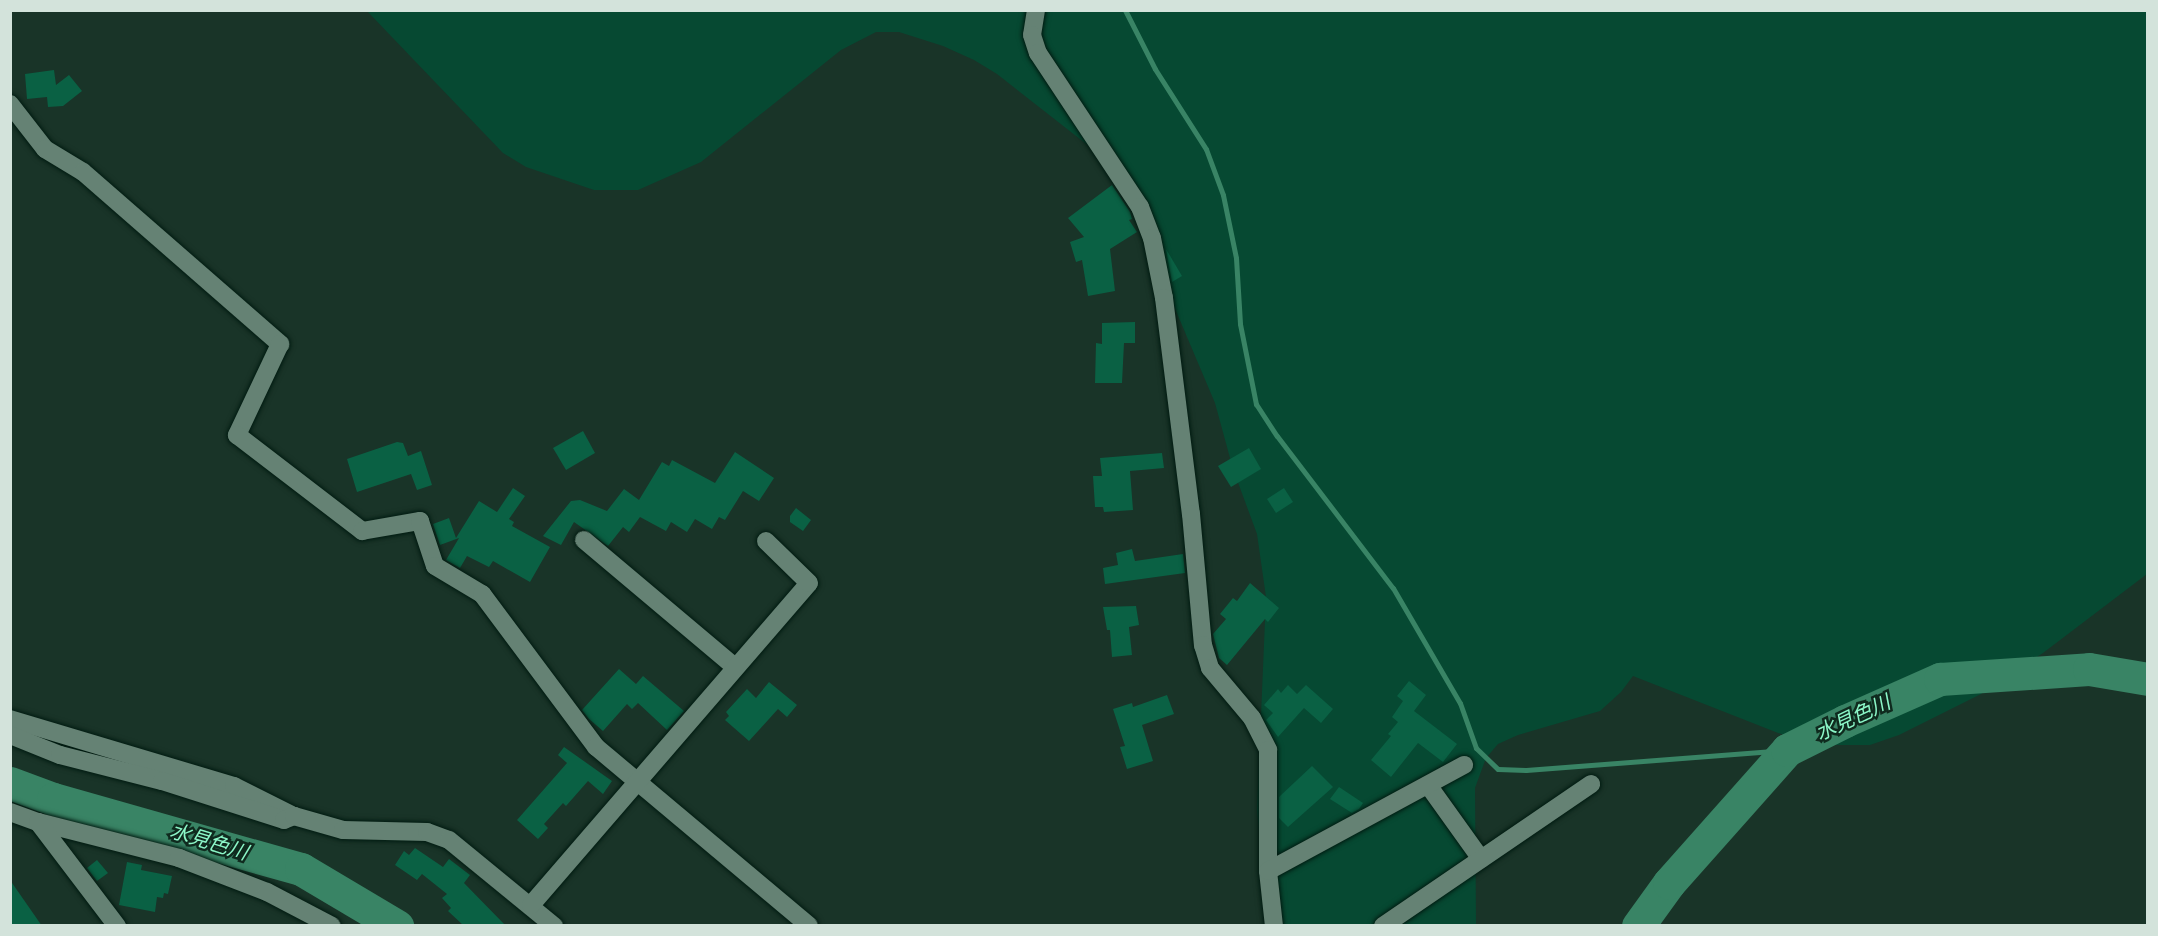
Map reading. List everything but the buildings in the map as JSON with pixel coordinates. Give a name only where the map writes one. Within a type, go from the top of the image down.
[{"type":"street","points":[[1035,10],[1032,35],[1038,53],[1140,207],[1152,238],[1168,332],[1191,514],[1203,645],[1210,669],[1252,718],[1268,750],[1268,871],[1274,926]]},
{"type":"street","points":[[10,104],[45,149],[83,172],[280,344],[237,435],[362,531],[420,521],[435,566],[482,594],[596,747],[808,926]]},
{"type":"street","points":[[584,540],[735,668]]},
{"type":"street","points":[[531,905],[809,583],[766,541]]},
{"type":"street","points":[[10,719],[234,786],[294,816],[343,830],[427,832],[449,840],[554,926]]},
{"type":"street","points":[[10,735],[60,755],[162,781],[284,820],[294,816]]},
{"type":"street","points":[[1268,871],[1464,765]]},
{"type":"street","points":[[1383,926],[1591,784]]},
{"type":"street","points":[[1428,785],[1481,859]]},
{"type":"street","points":[[10,812],[38,822],[179,858],[267,892],[332,926]]},
{"type":"street","points":[[38,822],[117,926]]},
{"type":"green space","points":[[367,11],[2147,11],[2147,574],[2043,653],[1981,694],[1899,735],[1870,745],[1809,745],[1633,676],[1621,692],[1600,711],[1518,735],[1498,744],[1486,758],[1475,788],[1476,925],[1283,925],[1263,873],[1257,810],[1266,597],[1257,534],[1233,469],[1215,403],[1123,186],[1094,150],[997,74],[974,60],[943,46],[899,32],[876,32],[841,50],[701,162],[638,190],[594,190],[526,167],[503,153]]},
{"type":"waterway","points":[[1125,10],[1155,69],[1206,149],[1223,195],[1236,258],[1240,324],[1256,404],[1277,436],[1393,588],[1460,703],[1476,748],[1498,769],[1526,770],[1787,750]]},
{"type":"waterway","name":"水見色川","points":[[1638,926],[1669,883],[1787,750],[1845,721],[1940,679],[2089,669],[2148,679]]},
{"type":"waterway","name":"水見色川","points":[[10,783],[53,799],[301,869],[397,926]]}]
